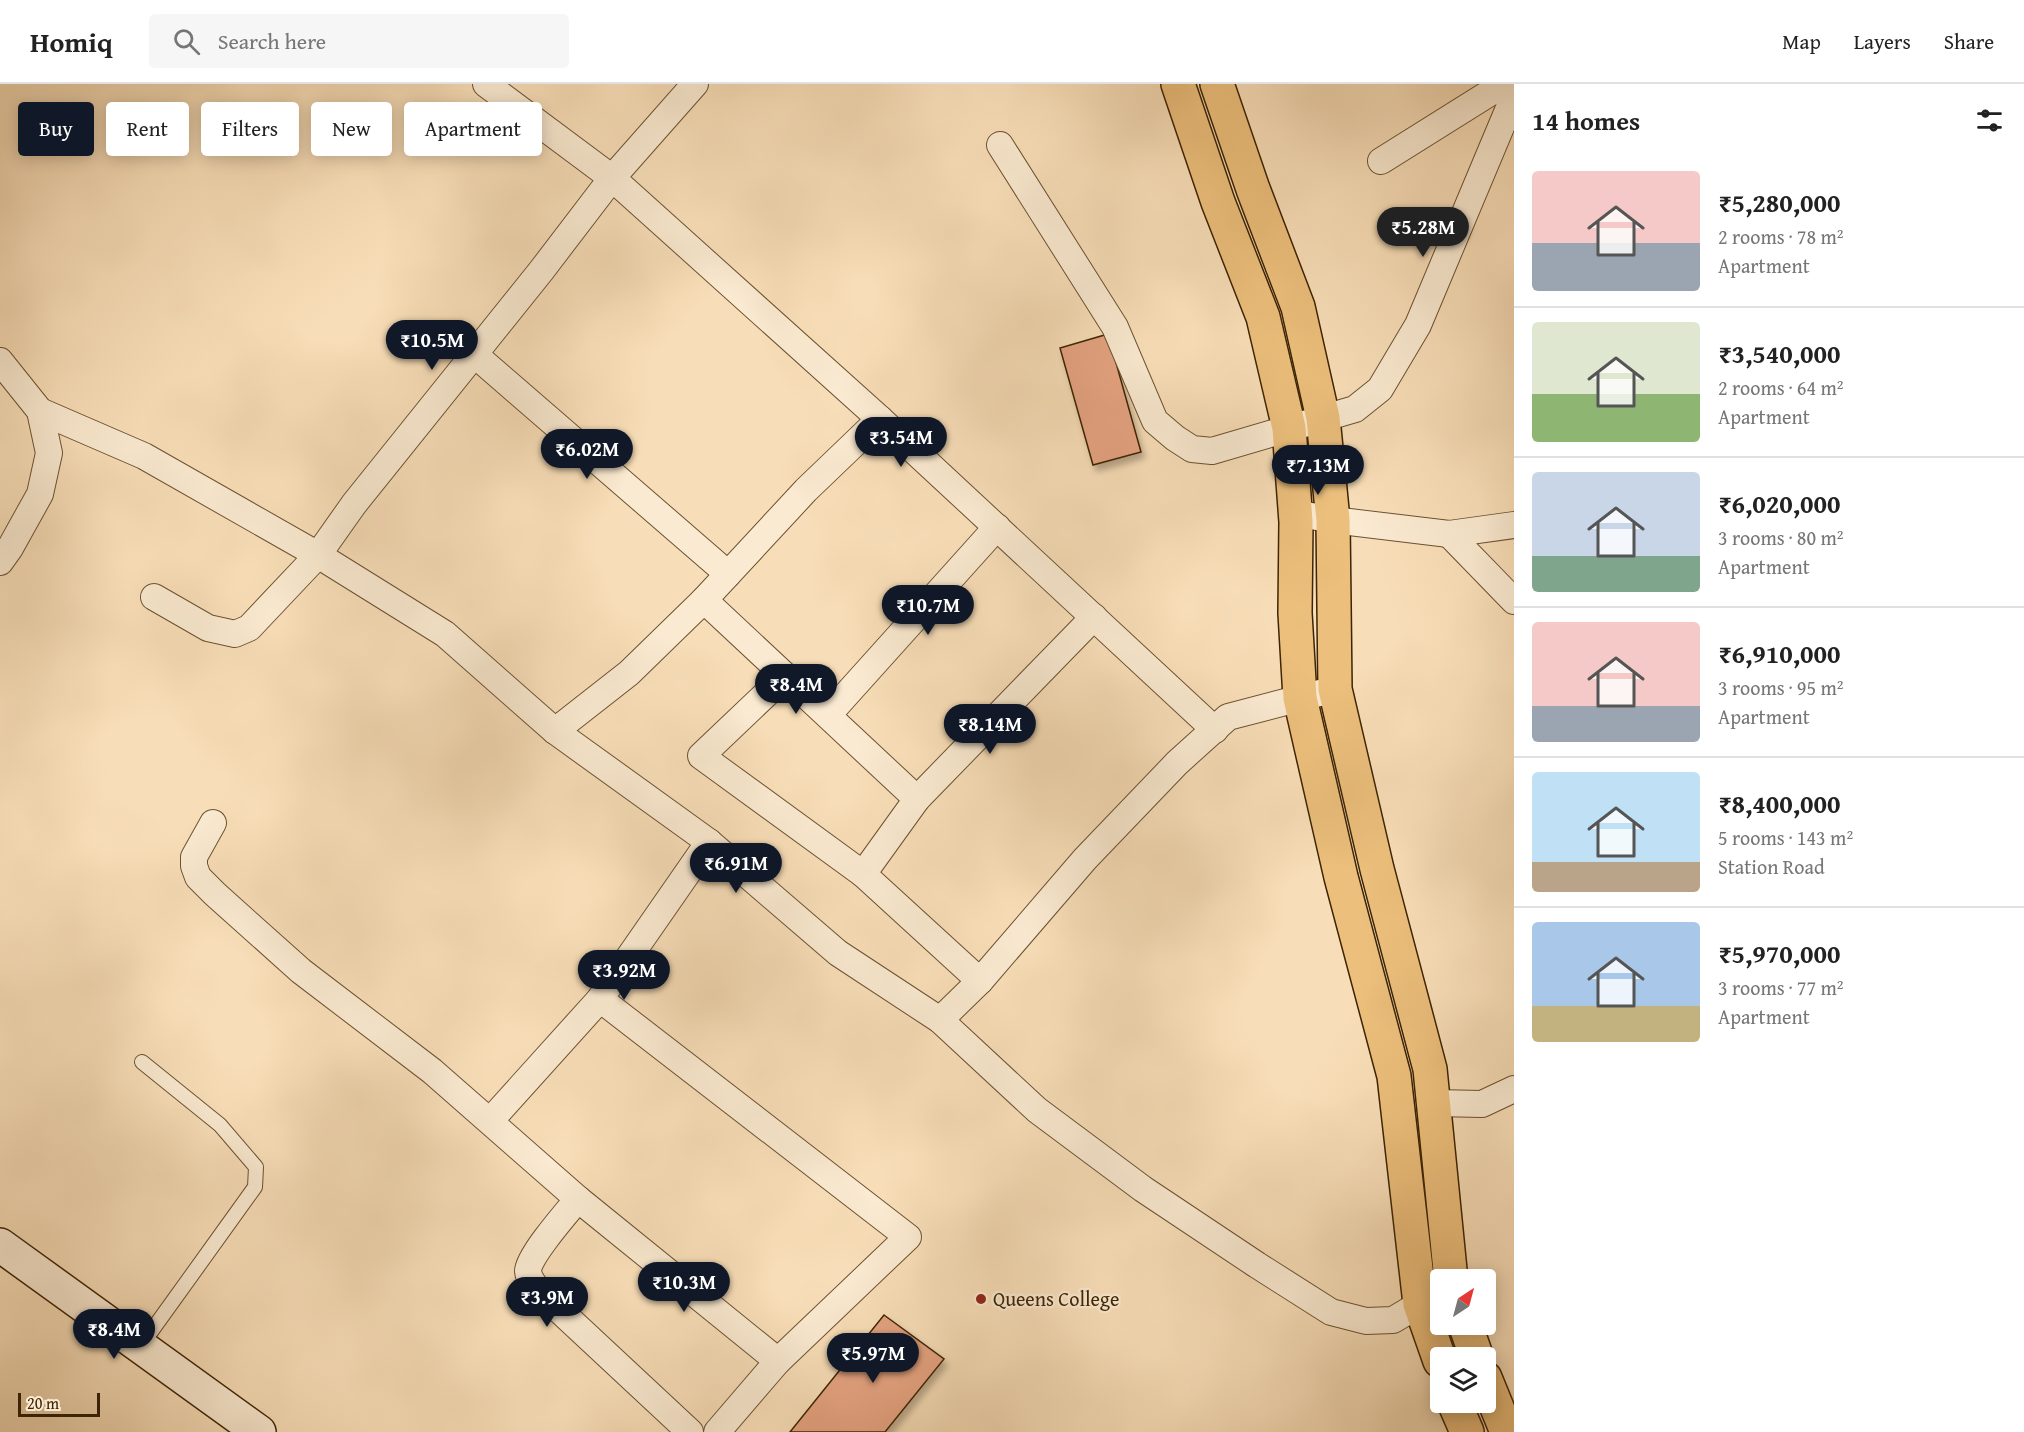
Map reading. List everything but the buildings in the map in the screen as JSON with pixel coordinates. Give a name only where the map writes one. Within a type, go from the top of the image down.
[{"type":"main road","points":[[1178,84],[1218,202],[1263,317],[1289,428],[1295,513],[1295,613],[1300,698],[1341,877],[1394,1076],[1420,1304],[1435,1347]]},
{"type":"main road","points":[[1217,84],[1253,189],[1298,307],[1323,418],[1333,520],[1335,689],[1377,869],[1430,1069],[1450,1269]]},
{"type":"main road","points":[[1496,1405],[1507,1432]]},
{"type":"main road","points":[[1459,1413],[1467,1432]]},
{"type":"street","points":[[486,84],[612,178],[880,419],[1215,730]]},
{"type":"street","points":[[153,597],[208,628],[234,634],[249,628],[318,555],[354,504],[612,178],[695,84]]},
{"type":"street","points":[[1381,161],[1504,84]]},
{"type":"street","points":[[1000,145],[1114,327],[1155,421],[1192,449],[1212,451],[1355,409],[1380,389],[1418,325],[1514,96]]},
{"type":"street","points":[[474,354],[728,574]]},
{"type":"street","points":[[0,361],[40,411],[49,453],[40,494],[0,562]]},
{"type":"street","points":[[40,411],[144,456],[318,555],[445,634],[555,730],[709,842],[838,953],[940,1020],[1037,1110],[1172,1208],[1331,1312],[1366,1321],[1393,1320],[1420,1304]]},
{"type":"street","points":[[555,730],[629,673],[704,600],[806,490],[880,419]]},
{"type":"street","points":[[1295,513],[1333,520],[1449,534],[1514,525]]},
{"type":"street","points":[[828,715],[997,527]]},
{"type":"street","points":[[1449,534],[1514,601]]},
{"type":"street","points":[[704,600],[917,799]]},
{"type":"street","points":[[863,874],[917,799],[1094,617]]},
{"type":"street","points":[[786,676],[701,756],[863,874],[980,981]]},
{"type":"street","points":[[940,1020],[980,981],[1085,859],[1177,764],[1228,717],[1335,689]]},
{"type":"street","points":[[213,823],[194,857],[194,866],[204,883],[301,971],[432,1071],[578,1198],[778,1361]]},
{"type":"street","points":[[490,1121],[600,999],[709,842]]},
{"type":"street","points":[[600,999],[908,1237],[778,1361],[717,1432]]},
{"type":"street","points":[[1435,1102],[1482,1104],[1514,1089]]},
{"type":"street","points":[[578,1198],[533,1256],[527,1268],[530,1280],[542,1294],[690,1432]]},
{"type":"street","points":[[0,1245],[259,1432]]},
{"type":"lane","points":[[140,1347],[255,1187],[256,1167],[220,1125],[142,1062]]},
{"type":"place","name":"Queens College","points":[[981,1299]]}]
